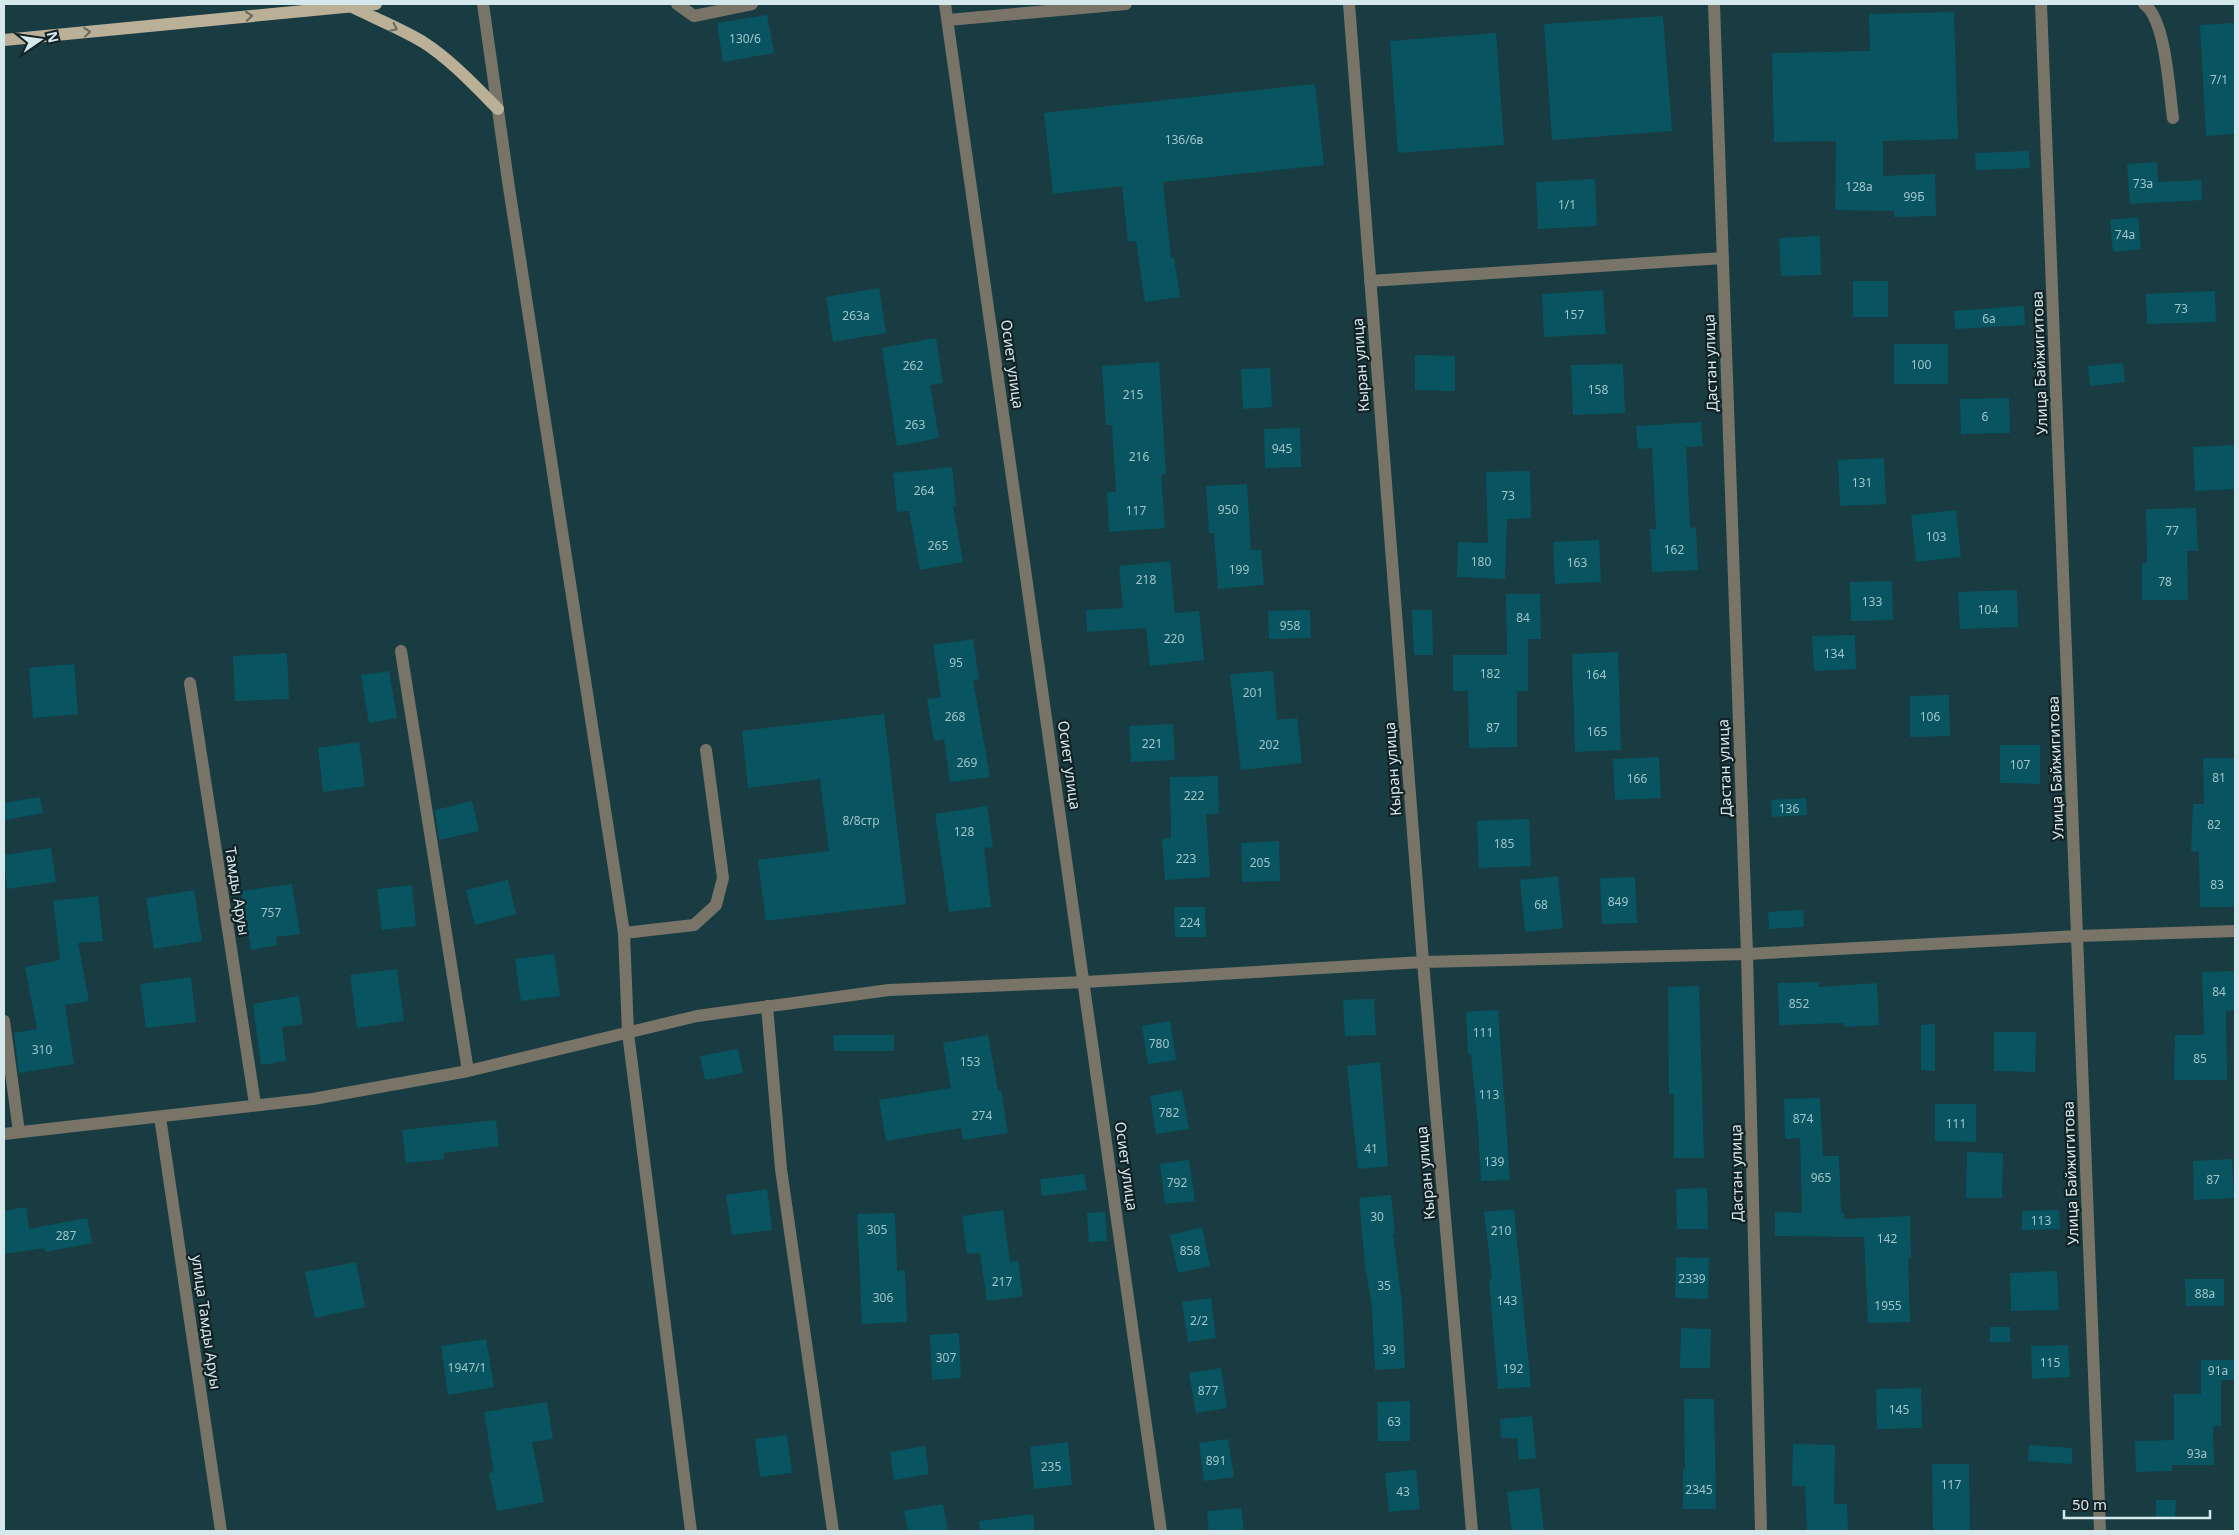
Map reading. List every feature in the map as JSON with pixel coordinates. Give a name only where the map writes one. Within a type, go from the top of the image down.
[{"type":"main road","points":[[4,40],[376,4]]},
{"type":"main road","points":[[350,6],[421,41],[463,73],[498,109]]},
{"type":"street","points":[[483,4],[624,933],[628,1033],[691,1531]]},
{"type":"street","points":[[677,4],[694,16],[752,4]]},
{"type":"street","name":"Осиет улица","points":[[945,4],[1085,982],[1161,1531]]},
{"type":"street","points":[[948,20],[1126,4]]},
{"type":"street","name":"Кыран улица","points":[[1349,4],[1423,962],[1472,1531]]},
{"type":"street","name":"Дастан улица","points":[[1714,4],[1747,954],[1761,1531]]},
{"type":"street","name":"Улица Байжигитова","points":[[2041,4],[2100,1531]]},
{"type":"street","points":[[2144,4],[2151,8],[2163,41],[2173,118]]},
{"type":"street","points":[[1370,280],[1723,258]]},
{"type":"street","points":[[401,652],[468,1071]]},
{"type":"street","name":"Тамды Аруы","points":[[190,683],[255,1104]]},
{"type":"street","points":[[624,933],[694,924],[716,905],[723,878],[706,750]]},
{"type":"street","points":[[4,1134],[160,1117],[255,1104],[313,1099],[468,1071],[697,1016],[889,990],[1085,982],[1423,962],[1747,954],[2078,936],[2235,931]]},
{"type":"street","points":[[767,1006],[780,1169],[833,1531]]},
{"type":"street","points":[[4,1021],[18,1132]]},
{"type":"street","name":"улица Тамды Аруы","points":[[160,1117],[221,1531]]},
{"type":"building","points":[[1954,12],[1958,139],[1883,141],[1883,176],[1935,174],[1936,216],[1894,217],[1894,211],[1835,210],[1836,141],[1774,142],[1772,53],[1870,51],[1869,14]]},
{"type":"building","points":[[767,15],[774,53],[723,62],[717,23]]},
{"type":"building","points":[[1663,16],[1672,131],[1552,140],[1544,24]]},
{"type":"building","points":[[2235,23],[2235,134],[2206,136],[2200,25]]},
{"type":"building","points":[[1496,33],[1504,145],[1398,153],[1390,41]]},
{"type":"building","points":[[1315,84],[1324,165],[1163,182],[1171,258],[1174,258],[1180,297],[1145,302],[1136,241],[1128,242],[1122,186],[1053,194],[1044,113]]},
{"type":"building","points":[[2029,151],[2030,168],[1976,170],[1975,153]]},
{"type":"building","points":[[2157,162],[2158,182],[2201,180],[2202,200],[2130,204],[2127,164]]},
{"type":"building","points":[[1595,179],[1597,226],[1538,229],[1536,182]]},
{"type":"building","points":[[2138,217],[2141,249],[2113,252],[2110,220]]},
{"type":"building","points":[[1820,236],[1821,275],[1781,276],[1779,238]]},
{"type":"building","points":[[1853,281],[1888,281],[1888,317],[1853,317]]},
{"type":"building","points":[[879,288],[886,333],[833,342],[826,297]]},
{"type":"building","points":[[1603,290],[1606,334],[1544,337],[1542,294]]},
{"type":"building","points":[[2215,291],[2216,322],[2147,324],[2146,294]]},
{"type":"building","points":[[2024,306],[2025,325],[1955,329],[1954,311]]},
{"type":"building","points":[[936,338],[943,383],[930,385],[939,438],[897,446],[882,348]]},
{"type":"building","points":[[1894,344],[1948,344],[1948,384],[1894,384]]},
{"type":"building","points":[[1415,355],[1455,356],[1455,391],[1415,390]]},
{"type":"building","points":[[1159,362],[1166,474],[1161,475],[1165,528],[1109,532],[1107,492],[1116,492],[1112,425],[1106,425],[1102,366]]},
{"type":"building","points":[[2123,363],[2125,382],[2090,386],[2088,366]]},
{"type":"building","points":[[1623,364],[1625,413],[1573,415],[1571,365]]},
{"type":"building","points":[[1270,368],[1272,407],[1243,409],[1241,369]]},
{"type":"building","points":[[2009,398],[2010,433],[1961,434],[1960,399]]},
{"type":"building","points":[[1701,422],[1703,446],[1686,447],[1690,528],[1696,527],[1698,570],[1652,572],[1650,529],[1656,529],[1652,448],[1638,449],[1636,426]]},
{"type":"building","points":[[1300,428],[1301,467],[1265,468],[1264,429]]},
{"type":"building","points":[[2235,445],[2235,489],[2195,491],[2193,447]]},
{"type":"building","points":[[1884,458],[1886,504],[1840,506],[1838,460]]},
{"type":"building","points":[[952,467],[956,506],[953,506],[963,562],[920,570],[909,511],[897,512],[893,473]]},
{"type":"building","points":[[1530,471],[1531,518],[1507,519],[1505,579],[1457,577],[1458,542],[1488,543],[1486,472]]},
{"type":"building","points":[[1247,484],[1251,550],[1261,550],[1264,585],[1218,589],[1214,533],[1209,533],[1206,486]]},
{"type":"building","points":[[2196,508],[2198,551],[2187,551],[2188,600],[2142,600],[2142,563],[2147,563],[2146,509]]},
{"type":"building","points":[[1956,510],[1961,557],[1916,562],[1911,515]]},
{"type":"building","points":[[1599,540],[1601,582],[1555,584],[1553,542]]},
{"type":"building","points":[[1170,561],[1175,613],[1199,611],[1204,660],[1150,666],[1146,628],[1087,632],[1086,610],[1123,608],[1119,566]]},
{"type":"building","points":[[1892,581],[1893,620],[1851,621],[1850,582]]},
{"type":"building","points":[[2017,590],[2018,627],[1960,629],[1958,592]]},
{"type":"building","points":[[1506,594],[1540,594],[1541,639],[1528,639],[1528,691],[1517,691],[1517,747],[1469,748],[1468,691],[1453,691],[1453,655],[1507,655]]},
{"type":"building","points":[[1310,610],[1311,638],[1269,639],[1268,611]]},
{"type":"building","points":[[1412,610],[1432,610],[1433,655],[1414,655]]},
{"type":"building","points":[[1855,635],[1856,669],[1814,671],[1812,636]]},
{"type":"building","points":[[973,639],[979,679],[973,680],[990,777],[950,782],[944,739],[934,741],[927,699],[941,697],[933,645]]},
{"type":"building","points":[[1618,652],[1621,750],[1575,752],[1572,654]]},
{"type":"building","points":[[287,653],[289,699],[235,701],[233,656]]},
{"type":"building","points":[[74,664],[78,714],[33,718],[29,668]]},
{"type":"building","points":[[389,671],[397,718],[369,723],[361,675]]},
{"type":"building","points":[[1273,671],[1277,720],[1297,718],[1302,763],[1241,770],[1230,674]]},
{"type":"building","points":[[1949,695],[1950,736],[1910,737],[1910,696]]},
{"type":"building","points":[[884,714],[906,904],[766,921],[758,860],[829,851],[820,779],[748,788],[742,731]]},
{"type":"building","points":[[1173,724],[1175,760],[1131,762],[1129,726]]},
{"type":"building","points":[[359,742],[365,786],[323,792],[318,748]]},
{"type":"building","points":[[2000,745],[2040,745],[2040,784],[2000,783]]},
{"type":"building","points":[[1659,757],[1661,798],[1615,800],[1613,759]]},
{"type":"building","points":[[2203,758],[2235,758],[2235,907],[2200,907],[2199,852],[2191,851],[2193,804],[2204,804]]},
{"type":"building","points":[[1218,776],[1219,814],[1206,814],[1210,877],[1165,880],[1162,839],[1171,838],[1170,777]]},
{"type":"building","points":[[40,797],[43,813],[4,820],[4,803]]},
{"type":"building","points":[[1806,798],[1807,815],[1772,817],[1771,800]]},
{"type":"building","points":[[472,801],[479,831],[439,840],[435,810]]},
{"type":"building","points":[[987,806],[993,847],[984,848],[991,907],[949,912],[935,814]]},
{"type":"building","points":[[1529,819],[1531,866],[1479,868],[1477,821]]},
{"type":"building","points":[[1279,841],[1280,881],[1242,882],[1241,843]]},
{"type":"building","points":[[51,848],[56,882],[7,889],[4,855]]},
{"type":"building","points":[[1558,876],[1563,928],[1525,932],[1520,880]]},
{"type":"building","points":[[1635,877],[1637,923],[1602,924],[1600,878]]},
{"type":"building","points":[[508,880],[516,914],[475,925],[466,890]]},
{"type":"building","points":[[292,884],[300,934],[276,937],[277,945],[251,950],[241,891]]},
{"type":"building","points":[[412,885],[416,926],[382,930],[377,889]]},
{"type":"building","points":[[194,890],[202,941],[154,949],[146,898]]},
{"type":"building","points":[[98,896],[103,941],[78,943],[89,1001],[65,1005],[74,1064],[19,1073],[14,1033],[37,1029],[25,967],[60,960],[53,901]]},
{"type":"building","points":[[1174,907],[1205,907],[1206,937],[1175,937]]},
{"type":"building","points":[[1803,910],[1804,927],[1769,929],[1768,912]]},
{"type":"building","points":[[554,954],[560,996],[521,1001],[515,959]]},
{"type":"building","points":[[397,969],[404,1021],[357,1028],[350,975]]},
{"type":"building","points":[[2235,971],[2235,1010],[2226,1011],[2227,1080],[2174,1080],[2175,1035],[2204,1035],[2202,972]]},
{"type":"building","points":[[191,977],[196,1022],[146,1028],[140,984]]},
{"type":"building","points":[[1819,982],[1819,987],[1877,983],[1879,1025],[1844,1027],[1844,1023],[1779,1025],[1778,983]]},
{"type":"building","points":[[1699,986],[1704,1158],[1674,1158],[1674,1094],[1669,1094],[1668,987]]},
{"type":"building","points":[[299,996],[303,1024],[282,1027],[286,1061],[261,1065],[253,1004]]},
{"type":"building","points":[[1374,999],[1376,1035],[1345,1036],[1343,1000]]},
{"type":"building","points":[[1498,1010],[1510,1180],[1481,1181],[1478,1127],[1471,1054],[1468,1054],[1466,1012]]},
{"type":"building","points":[[1170,1021],[1176,1060],[1148,1064],[1142,1026]]},
{"type":"building","points":[[1935,1024],[1935,1071],[1921,1070],[1921,1025]]},
{"type":"building","points":[[1994,1032],[2036,1032],[2035,1072],[1994,1071]]},
{"type":"building","points":[[833,1035],[894,1035],[894,1051],[834,1051]]},
{"type":"building","points":[[988,1035],[998,1090],[1001,1090],[1008,1133],[963,1140],[961,1128],[886,1141],[879,1100],[951,1088],[943,1043]]},
{"type":"building","points":[[738,1049],[743,1073],[705,1080],[700,1056]]},
{"type":"building","points":[[1380,1062],[1388,1166],[1358,1169],[1347,1066]]},
{"type":"building","points":[[1182,1090],[1189,1129],[1156,1134],[1150,1096]]},
{"type":"building","points":[[1820,1098],[1823,1156],[1839,1156],[1841,1213],[1844,1213],[1844,1219],[1910,1216],[1911,1258],[1908,1258],[1910,1322],[1868,1323],[1864,1237],[1775,1236],[1775,1212],[1802,1213],[1800,1138],[1785,1139],[1784,1099]]},
{"type":"building","points":[[1935,1104],[1976,1104],[1976,1142],[1935,1141]]},
{"type":"building","points":[[496,1120],[499,1146],[444,1153],[444,1159],[406,1163],[402,1130]]},
{"type":"building","points":[[1967,1152],[2003,1153],[2002,1198],[1966,1198]]},
{"type":"building","points":[[2232,1159],[2234,1198],[2194,1200],[2193,1161]]},
{"type":"building","points":[[1189,1160],[1195,1201],[1165,1204],[1160,1164]]},
{"type":"building","points":[[1084,1174],[1087,1190],[1042,1196],[1040,1179]]},
{"type":"building","points":[[1707,1188],[1708,1229],[1677,1229],[1676,1189]]},
{"type":"building","points":[[767,1189],[772,1230],[732,1235],[726,1195]]},
{"type":"building","points":[[1391,1195],[1395,1234],[1393,1234],[1402,1303],[1405,1368],[1375,1370],[1372,1307],[1365,1266],[1359,1198]]},
{"type":"building","points":[[26,1207],[29,1229],[87,1218],[92,1243],[45,1252],[44,1248],[4,1254],[4,1211]]},
{"type":"building","points":[[1514,1209],[1531,1387],[1498,1389],[1489,1279],[1492,1279],[1484,1212]]},
{"type":"building","points":[[1003,1210],[1010,1262],[1018,1261],[1023,1296],[987,1301],[980,1253],[967,1254],[962,1216]]},
{"type":"building","points":[[2059,1210],[2060,1229],[2022,1230],[2022,1211]]},
{"type":"building","points":[[1105,1212],[1107,1241],[1089,1242],[1087,1213]]},
{"type":"building","points":[[895,1213],[897,1271],[905,1270],[907,1322],[862,1324],[857,1214]]},
{"type":"building","points":[[1202,1227],[1210,1266],[1178,1273],[1170,1235]]},
{"type":"building","points":[[1676,1257],[1709,1258],[1708,1299],[1675,1298]]},
{"type":"building","points":[[356,1262],[365,1307],[315,1318],[305,1272]]},
{"type":"building","points":[[2057,1271],[2059,1310],[2011,1311],[2010,1273]]},
{"type":"building","points":[[2185,1279],[2224,1279],[2224,1306],[2186,1306]]},
{"type":"building","points":[[1211,1298],[1216,1338],[1188,1342],[1182,1302]]},
{"type":"building","points":[[1990,1327],[2010,1327],[2010,1342],[1990,1342]]},
{"type":"building","points":[[1681,1328],[1711,1329],[1710,1368],[1680,1368]]},
{"type":"building","points":[[959,1333],[961,1378],[932,1380],[930,1335]]},
{"type":"building","points":[[486,1339],[494,1387],[448,1395],[441,1346]]},
{"type":"building","points":[[2068,1345],[2070,1377],[2032,1379],[2031,1346]]},
{"type":"building","points":[[2201,1360],[2235,1360],[2235,1380],[2221,1380],[2221,1426],[2213,1426],[2214,1465],[2172,1465],[2172,1471],[2136,1472],[2135,1441],[2174,1440],[2174,1394],[2201,1394]]},
{"type":"building","points":[[1221,1368],[1227,1408],[1196,1413],[1189,1373]]},
{"type":"building","points":[[1921,1388],[1922,1428],[1877,1429],[1876,1389]]},
{"type":"building","points":[[1684,1399],[1714,1399],[1716,1509],[1683,1509],[1683,1469],[1685,1469]]},
{"type":"building","points":[[1410,1401],[1410,1441],[1378,1441],[1377,1402]]},
{"type":"building","points":[[547,1402],[553,1439],[532,1442],[544,1502],[497,1511],[489,1473],[494,1472],[484,1412]]},
{"type":"building","points":[[1532,1416],[1536,1458],[1519,1460],[1517,1438],[1501,1438],[1500,1419]]},
{"type":"building","points":[[787,1435],[792,1473],[760,1477],[755,1439]]},
{"type":"building","points":[[1228,1439],[1234,1477],[1204,1481],[1199,1443]]},
{"type":"building","points":[[1068,1442],[1072,1485],[1034,1489],[1030,1447]]},
{"type":"building","points":[[1793,1444],[1835,1445],[1834,1504],[1847,1504],[1848,1531],[1807,1531],[1805,1486],[1792,1486]]},
{"type":"building","points":[[2029,1445],[2072,1448],[2072,1464],[2028,1461]]},
{"type":"building","points":[[925,1446],[929,1474],[894,1480],[890,1452]]},
{"type":"building","points":[[1932,1464],[1969,1464],[1970,1531],[1933,1531]]},
{"type":"building","points":[[1416,1470],[1420,1509],[1389,1512],[1385,1473]]},
{"type":"building","points":[[1539,1488],[1544,1531],[1512,1531],[1507,1492]]},
{"type":"building","points":[[2156,1500],[2176,1500],[2175,1519],[2156,1519]]},
{"type":"building","points":[[943,1504],[948,1531],[908,1531],[904,1511]]},
{"type":"building","points":[[1241,1508],[1244,1531],[1209,1531],[1207,1511]]},
{"type":"building","points":[[1033,1514],[1035,1531],[980,1531],[979,1521]]}]
